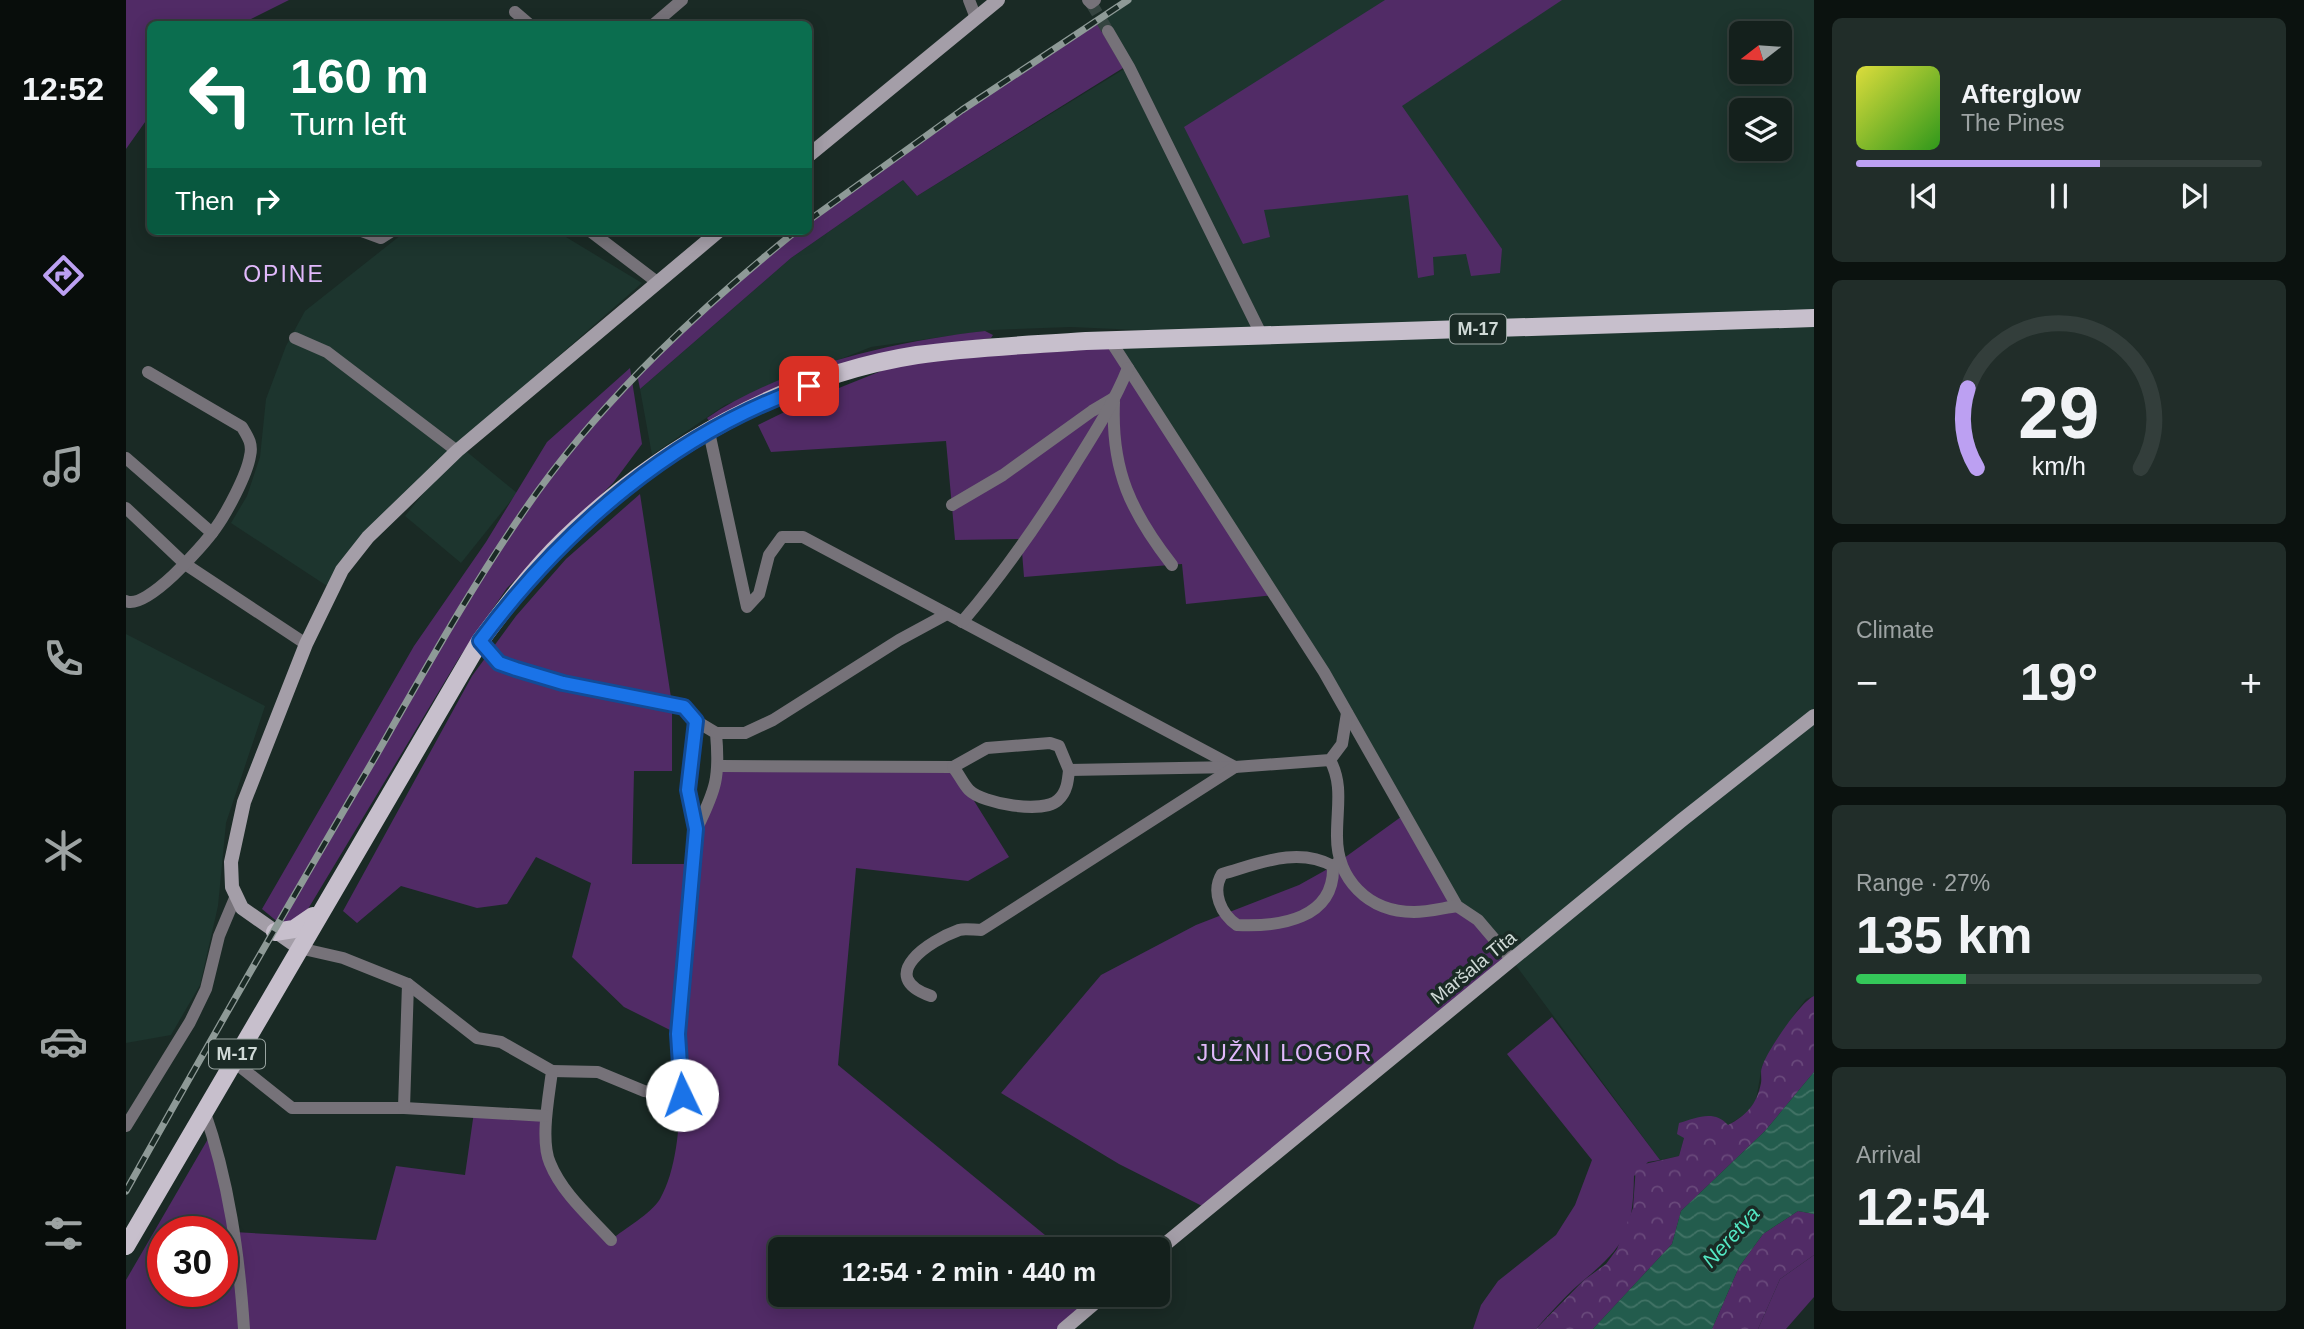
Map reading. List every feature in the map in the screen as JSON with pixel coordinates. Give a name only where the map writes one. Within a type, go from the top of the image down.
[{"type":"main road","name":"M-17","points":[[126,1246],[480,641],[512,597],[565,539],[626,488],[709,432],[792,391],[868,366],[965,349],[1110,340],[1814,318]]},
{"type":"main road","points":[[275,932],[294,929],[310,920],[336,885]]},
{"type":"street","points":[[657,21],[682,0]]},
{"type":"street","points":[[969,0],[976,18]]},
{"type":"street","points":[[812,153],[998,0]]},
{"type":"street","points":[[1088,0],[1091,3],[1096,0]]},
{"type":"street","points":[[515,12],[526,21]]},
{"type":"street","points":[[1108,31],[1135,79],[1262,336]]},
{"type":"street","points":[[595,235],[657,282]]},
{"type":"street","points":[[126,1126],[190,1022],[206,989],[219,936],[235,898],[231,862],[244,802],[306,644],[342,570],[355,552],[457,451],[714,235]]},
{"type":"street","points":[[295,338],[327,352],[457,451]]},
{"type":"street","points":[[1110,340],[1347,713],[1457,905],[1485,927],[1512,960]]},
{"type":"street","points":[[962,622],[998,580],[1044,514],[1115,398],[1128,368]]},
{"type":"street","points":[[126,601],[142,601],[185,564],[212,533],[250,458],[251,442],[242,426],[148,372]]},
{"type":"street","points":[[952,505],[1003,475],[1092,411],[1115,398]]},
{"type":"street","points":[[1115,398],[1116,442],[1129,503],[1172,565]]},
{"type":"street","points":[[709,432],[747,607],[759,594],[769,555],[782,537],[803,537],[1235,767]]},
{"type":"street","points":[[126,457],[212,533]]},
{"type":"street","points":[[126,508],[185,564],[306,644]]},
{"type":"street","points":[[480,641],[499,663],[563,683],[684,707],[696,721],[716,733],[745,733],[773,720],[899,639],[947,614]]},
{"type":"street","points":[[1331,760],[1342,744],[1347,713]]},
{"type":"street","name":"Maršala Tita","points":[[1170,1240],[1814,716]]},
{"type":"street","points":[[235,898],[250,915],[299,948],[343,958],[408,984],[477,1038],[501,1042],[552,1071],[598,1072],[643,1091],[682,1095],[678,1034],[696,829],[688,790],[696,721]]},
{"type":"street","points":[[696,829],[710,801],[720,766],[716,733]]},
{"type":"street","points":[[720,766],[953,767],[987,748],[1050,743],[1059,746],[1069,770],[1067,788],[1059,799],[1050,805],[1032,807],[989,801],[970,791],[953,767]]},
{"type":"street","points":[[1069,770],[1235,767],[1331,760]]},
{"type":"street","points":[[1331,760],[1339,777],[1336,864],[1328,897],[1319,909],[1309,913],[1252,926],[1237,925],[1221,909],[1217,882],[1222,874],[1290,856],[1336,864],[1345,878],[1374,901],[1391,910],[1416,912],[1457,905]]},
{"type":"street","points":[[931,996],[919,992],[909,981],[908,966],[918,951],[961,929],[981,930],[1235,767]]},
{"type":"street","points":[[404,1108],[408,984]]},
{"type":"street","points":[[233,1061],[292,1108],[404,1108],[546,1116]]},
{"type":"street","points":[[552,1071],[546,1116],[549,1162],[574,1201],[611,1240]]},
{"type":"street","points":[[204,1110],[222,1164],[244,1329]]},
{"type":"street","points":[[1065,1329],[1090,1307]]},
{"type":"shaded area","points":[[1128,0],[1814,0],[1814,996],[1806,999],[1796,1012],[1762,1066],[1756,1100],[1747,1113],[1728,1125],[1684,1138],[1679,1156],[1660,1160],[1512,960],[1457,906],[1324,672],[1110,340],[1249,335],[1071,327],[991,330],[871,347],[725,405],[652,455],[640,389],[791,258],[903,180],[917,196],[1129,66],[1100,17]]},
{"type":"shaded area","points":[[401,235],[563,235],[642,283],[434,465],[327,586],[231,523],[247,496],[260,457],[266,399],[286,346],[305,311]]},
{"type":"shaded area","points":[[461,447],[517,493],[461,563],[405,516]]},
{"type":"shaded area","points":[[126,634],[265,706],[226,823],[218,906],[200,985],[171,1035],[126,1043]]},
{"type":"green space","points":[[126,0],[289,0],[247,21],[147,21],[147,119],[126,149]]},
{"type":"green space","points":[[1385,0],[1562,0],[1402,106],[1502,249],[1500,273],[1471,276],[1466,254],[1433,257],[1434,275],[1418,278],[1408,195],[1264,210],[1270,237],[1243,244],[1184,127]]},
{"type":"green space","points":[[1095,20],[1123,68],[917,196],[903,180],[791,258],[640,389],[637,374],[718,294],[791,235],[812,235],[812,219],[839,197]]},
{"type":"green space","points":[[985,331],[993,335],[991,338],[914,349],[710,422],[707,418],[769,384],[840,359],[877,349]]},
{"type":"green space","points":[[1110,340],[1274,595],[1186,604],[1182,564],[1024,577],[1021,539],[955,540],[946,441],[771,452],[758,425],[809,400],[921,355]]},
{"type":"green space","points":[[630,368],[642,444],[613,483],[507,588],[459,658],[302,919],[285,928],[262,909],[414,646],[486,542],[547,442]]},
{"type":"green space","points":[[640,494],[672,704],[672,771],[634,771],[632,864],[693,864],[696,833],[720,766],[953,767],[1009,857],[968,881],[856,868],[838,1065],[1047,1237],[768,1237],[768,1307],[1090,1307],[1064,1329],[126,1329],[126,1280],[147,1244],[147,1307],[238,1307],[238,1232],[376,1240],[396,1166],[465,1175],[474,1112],[546,1116],[549,1162],[611,1240],[660,1199],[668,1182],[677,1141],[680,1096],[678,1034],[624,1007],[572,957],[591,883],[536,857],[507,904],[477,908],[401,886],[357,923],[343,911],[472,676],[516,616],[566,559]]},
{"type":"green space","points":[[1405,814],[1449,891],[1512,960],[1208,1209],[1119,1164],[1001,1093],[1101,975],[1196,925],[1299,885],[1333,866]]},
{"type":"green space","points":[[1814,996],[1814,1072],[1765,1131],[1681,1211],[1672,1244],[1593,1329],[1536,1329],[1584,1280],[1606,1264],[1617,1249],[1633,1208],[1636,1166],[1679,1156],[1684,1138],[1677,1134],[1679,1123],[1711,1116],[1728,1125],[1740,1118],[1757,1097],[1761,1069],[1770,1050],[1793,1017]]},
{"type":"green space","points":[[1552,1017],[1660,1160],[1648,1162],[1634,1176],[1632,1210],[1618,1246],[1536,1329],[1473,1329],[1481,1305],[1498,1281],[1556,1235],[1575,1205],[1592,1160],[1507,1054]]},
{"type":"green space","points":[[212,1132],[230,1216],[163,1216]]},
{"type":"green space","points":[[1798,1211],[1814,1214],[1814,1255],[1780,1279],[1758,1329],[1712,1329],[1739,1267],[1763,1234]]},
{"type":"green space","points":[[1814,1255],[1814,1297],[1786,1329],[1758,1329],[1780,1279]]},
{"type":"water","name":"Neretva","points":[[1814,1072],[1814,1214],[1798,1211],[1763,1234],[1739,1267],[1712,1329],[1593,1329],[1672,1244],[1681,1211],[1765,1131]]},
{"type":"tunnel","points":[[1091,3],[1108,31]]},
{"type":"railway","points":[[812,218],[962,110],[1128,0]]},
{"type":"railway","points":[[126,1191],[473,589],[538,491],[595,419],[658,353],[791,235]]},
{"type":"district","name":"OPINE","points":[[284,274]]},
{"type":"district","name":"JUŽNI LOGOR","points":[[1285,1053]]},
{"type":"route","points":[[682,1095],[678,1034],[696,829],[688,790],[696,721],[684,707],[563,683],[499,663],[480,641],[512,597],[542,563],[565,539],[626,488],[709,432],[792,391],[809,386]]}]
